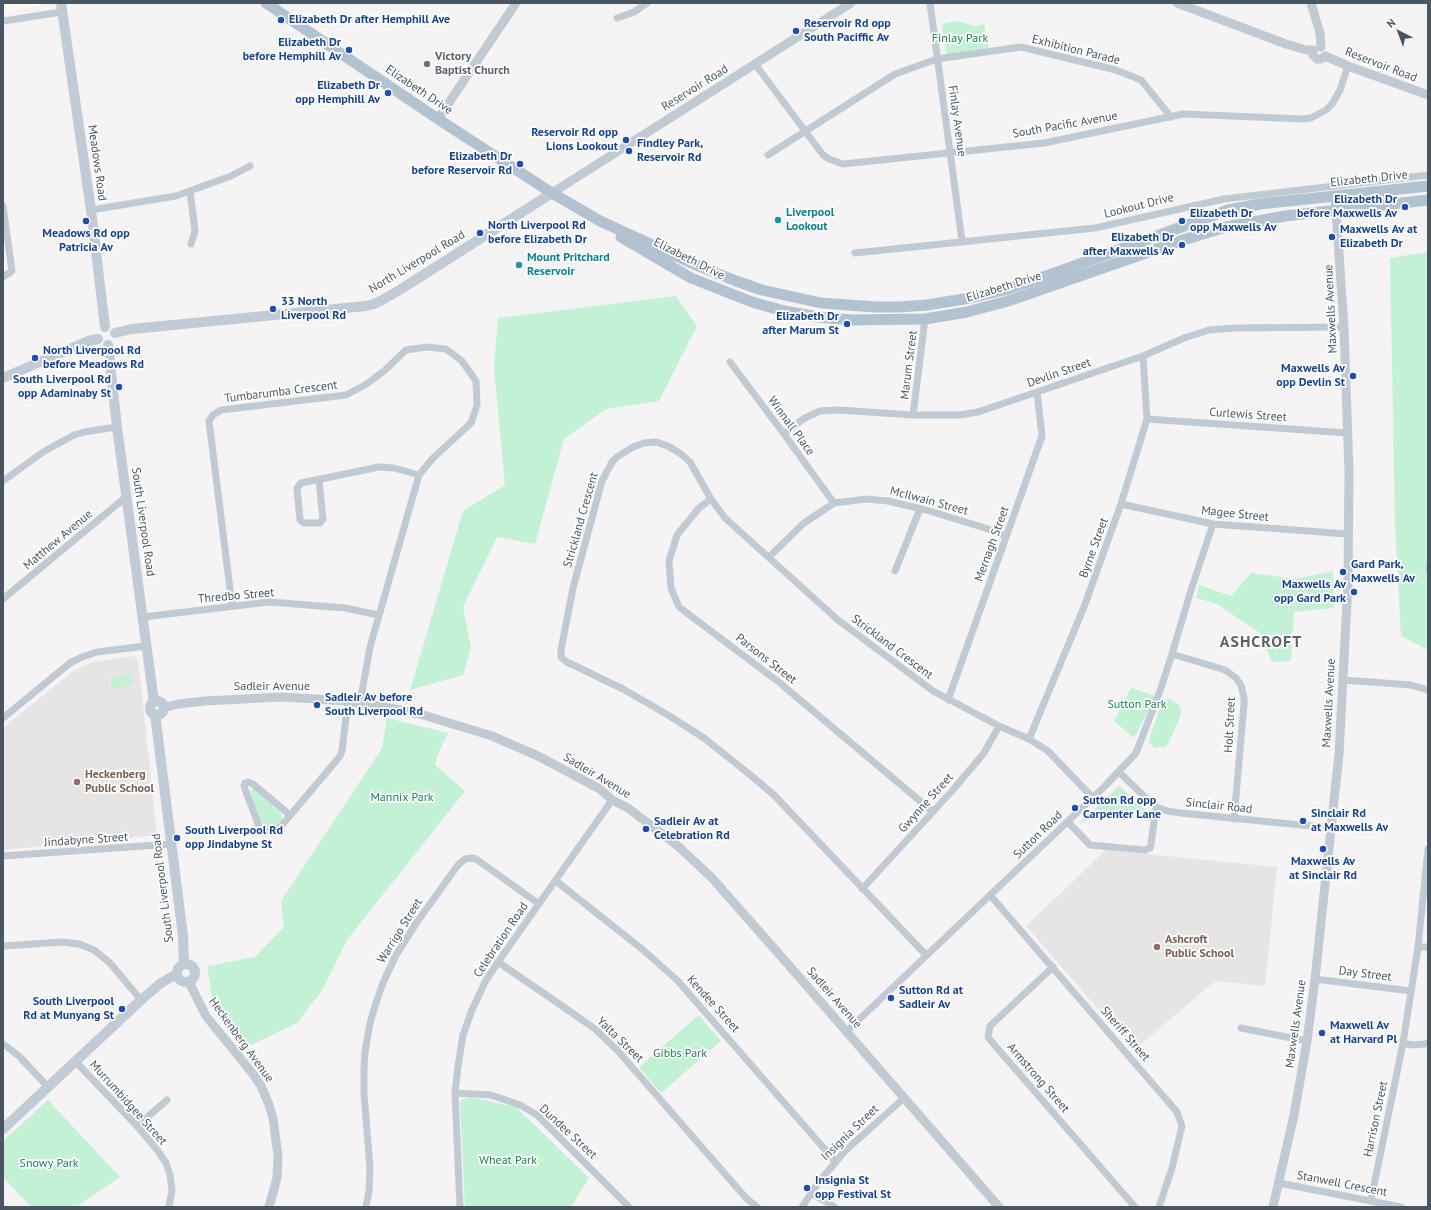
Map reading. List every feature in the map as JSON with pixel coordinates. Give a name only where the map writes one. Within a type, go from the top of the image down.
[{"type":"main road","name":"Elizabeth Drive","points":[[266,3],[438,119],[552,193],[600,221],[696,265],[762,290],[821,303],[899,307],[948,302],[970,298],[1004,290],[1055,273],[1228,210],[1260,204],[1428,186]]},
{"type":"main road","name":"Meadows Road","points":[[61,7],[91,210],[105,327]]},
{"type":"main road","name":"North Liverpool Road","points":[[115,333],[132,329],[374,304],[398,291],[552,193]]},
{"type":"main road","name":"Elizabeth Drive","points":[[600,221],[627,241],[691,278],[752,302],[784,311],[818,317],[852,320],[925,318],[967,312],[1008,301],[1226,226],[1265,218],[1428,200]]},
{"type":"main road","points":[[105,327],[111,328],[115,333],[114,340],[108,345],[102,344],[98,339],[99,331],[105,327]]},
{"type":"main road","points":[[3,378],[88,341],[98,339]]},
{"type":"main road","name":"South Liverpool Road","points":[[108,345],[126,497],[154,702]]},
{"type":"main road","points":[[154,702],[161,702],[164,708],[160,714],[151,712],[150,707],[154,702]]},
{"type":"main road","name":"South Liverpool Road","points":[[155,714],[184,936],[184,964]]},
{"type":"main road","points":[[184,964],[190,964],[195,970],[194,977],[189,982],[182,982],[177,974],[178,968],[184,964]]},
{"type":"main road","points":[[3,1129],[141,1000],[162,983],[177,974]]},
{"type":"street","points":[[438,119],[516,3]]},
{"type":"street","points":[[618,18],[634,12],[647,3]]},
{"type":"street","name":"Reservoir Road","points":[[552,193],[852,3]]},
{"type":"street","name":"Finlay Avenue","points":[[930,3],[962,242]]},
{"type":"street","points":[[1177,3],[1286,44],[1306,50],[1317,48],[1320,33],[1311,3]]},
{"type":"street","points":[[3,21],[61,7]]},
{"type":"street","name":"Exhibition Parade","points":[[768,155],[895,74],[937,59],[1021,47],[1116,70],[1142,80],[1171,117]]},
{"type":"street","name":"Reservoir Road","points":[[1317,48],[1313,55],[1317,59],[1321,59],[1325,56],[1348,66],[1428,95]]},
{"type":"street","name":"South Pacific Avenue","points":[[755,64],[823,155],[829,160],[843,164],[1044,143],[1182,114],[1303,119],[1311,118],[1326,110],[1332,104],[1340,90],[1348,66]]},
{"type":"street","points":[[91,210],[176,196],[231,176],[250,166]]},
{"type":"street","name":"Lookout Drive","points":[[855,253],[1094,228],[1224,199],[1428,175]]},
{"type":"street","points":[[190,191],[195,231],[191,244]]},
{"type":"street","name":"Maxwells Avenue","points":[[1273,1207],[1294,1115],[1307,1040],[1339,754],[1348,584],[1348,433],[1344,327],[1335,196]]},
{"type":"street","points":[[3,206],[12,272],[3,278]]},
{"type":"street","name":"Marum Street","points":[[913,415],[925,318]]},
{"type":"street","name":"Devlin Street","points":[[784,434],[803,419],[820,411],[839,410],[913,415],[958,415],[978,412],[1143,356],[1184,338],[1210,330],[1235,328],[1344,327]]},
{"type":"street","name":"Tumbarumba Crescent","points":[[232,605],[209,421],[213,415],[221,410],[346,396],[365,385],[384,371],[406,350],[427,347],[446,350],[462,361],[476,381],[477,405],[471,423],[433,458],[419,475],[366,665],[360,703]]},
{"type":"street","name":"Byrne Street","points":[[1029,739],[1084,607],[1121,504],[1147,419],[1143,356]]},
{"type":"street","name":"Winnall Place","points":[[730,362],[834,504]]},
{"type":"street","name":"Mernagh Street","points":[[948,700],[1042,436],[1037,392]]},
{"type":"street","name":"Curlewis Street","points":[[1147,419],[1348,433]]},
{"type":"street","points":[[3,481],[43,452],[74,435],[117,427]]},
{"type":"street","name":"Strickland Crescent","points":[[926,955],[774,796],[704,738],[662,711],[623,689],[567,662],[561,657],[573,588],[602,481],[612,462],[624,451],[633,447],[656,442],[681,454],[690,462],[711,499],[725,518],[838,620],[933,691],[999,726],[1029,739],[1048,751],[1093,798]]},
{"type":"street","points":[[319,480],[323,519],[320,523],[304,523],[300,520],[296,488],[301,483],[379,467],[394,468],[419,475]]},
{"type":"street","name":"Matthew Avenue","points":[[3,599],[126,497]]},
{"type":"street","name":"Parsons Street","points":[[711,499],[699,508],[677,535],[669,561],[671,588],[679,607],[780,683],[933,812]]},
{"type":"street","name":"McIlwain Street","points":[[769,557],[804,523],[834,504],[866,499],[888,501],[926,510],[1006,536]]},
{"type":"street","name":"Magee Street","points":[[1121,504],[1213,524],[1348,534]]},
{"type":"street","points":[[895,571],[920,509]]},
{"type":"street","name":"Sutton Road","points":[[847,1031],[1093,798],[1136,753],[1140,746],[1172,654],[1213,524]]},
{"type":"street","name":"Thredbo Street","points":[[143,617],[232,605],[269,602],[345,608],[379,615]]},
{"type":"street","points":[[3,718],[70,663],[97,652],[146,646]]},
{"type":"street","name":"Holt Street","points":[[1172,654],[1225,670],[1236,678],[1241,684],[1244,704],[1234,819]]},
{"type":"street","points":[[1343,680],[1411,685],[1428,690]]},
{"type":"street","name":"Sadleir Avenue","points":[[164,708],[191,703],[259,697],[301,698],[360,703],[420,714],[492,736],[538,756],[596,786],[617,804],[628,808],[654,827],[679,847],[712,878],[999,1207]]},
{"type":"street","points":[[290,815],[253,784],[248,782],[244,786],[258,825],[263,831],[270,832],[278,828],[290,815],[340,756],[342,751],[348,701]]},
{"type":"street","name":"Gwynne Street","points":[[862,889],[933,812],[984,753],[999,726]]},
{"type":"street","name":"Sinclair Road","points":[[1119,772],[1156,807],[1167,811],[1331,828]]},
{"type":"street","name":"Celebration Road","points":[[460,1207],[455,1093],[462,1043],[472,1010],[498,962],[612,800]]},
{"type":"street","points":[[1068,822],[1090,845],[1145,850],[1150,848],[1156,807]]},
{"type":"street","name":"Jindabyne Street","points":[[3,856],[171,844]]},
{"type":"street","name":"Harrison Street","points":[[1371,1200],[1403,1043],[1418,947],[1428,849]]},
{"type":"street","name":"Warrigo Street","points":[[366,1207],[369,1192],[370,1168],[364,1093],[365,1052],[370,1023],[376,1003],[383,983],[399,950],[458,865],[465,860],[472,858],[476,859],[539,904]]},
{"type":"street","name":"Kendee Street","points":[[556,881],[642,949],[677,980],[836,1161]]},
{"type":"street","name":"Sheriff Street","points":[[990,895],[1177,1112],[1182,1126],[1172,1168],[1159,1207]]},
{"type":"street","points":[[3,946],[62,942],[79,944],[94,950],[110,963],[141,1000]]},
{"type":"street","points":[[1418,947],[1428,947]]},
{"type":"street","name":"Yalta Street","points":[[498,962],[594,1029],[618,1052],[746,1198],[757,1207]]},
{"type":"street","name":"Armstrong Street","points":[[1053,967],[990,1026],[988,1036],[990,1041],[1135,1207]]},
{"type":"street","name":"Day Street","points":[[1315,979],[1411,991]]},
{"type":"street","name":"Heckenberg Avenue","points":[[189,982],[206,1016],[253,1074],[261,1086],[268,1102],[273,1118],[278,1156],[277,1178],[269,1207]]},
{"type":"street","points":[[1241,1028],[1307,1040]]},
{"type":"street","points":[[1403,1043],[1412,1045],[1428,1043]]},
{"type":"street","points":[[3,1044],[19,1056],[48,1087]]},
{"type":"street","name":"Murrumbidgee Street","points":[[75,1061],[137,1126],[166,1162],[172,1190],[169,1207]]},
{"type":"street","name":"Dundee Street","points":[[455,1093],[491,1095],[520,1105],[537,1115],[629,1207]]},
{"type":"street","name":"Insignia Street","points":[[802,1207],[836,1161],[854,1142],[904,1098]]},
{"type":"street","points":[[137,1126],[167,1100]]},
{"type":"street","name":"Stanwell Crescent","points":[[1279,1183],[1401,1207]]},
{"type":"street","points":[[811,1193],[835,1207]]},
{"type":"shaded area","points":[[3,3],[48,3],[3,12]]},
{"type":"shaded area","name":"Heckenberg Public School","points":[[133,656],[138,659],[157,835],[3,850],[3,728],[73,671],[93,662]]},
{"type":"shaded area","name":"Ashcroft Public School","points":[[1106,850],[1277,867],[1265,986],[1215,981],[1134,1050],[1026,926]]},
{"type":"green space","name":"Finlay Park","points":[[959,21],[974,26],[984,24],[989,51],[950,55],[947,54],[942,27],[945,23]]},
{"type":"green space","points":[[1428,252],[1428,650],[1401,636],[1395,524],[1390,258]]},
{"type":"green space","points":[[676,296],[697,326],[659,401],[606,409],[564,439],[535,544],[497,537],[463,607],[471,648],[463,675],[410,690],[463,511],[505,485],[494,368],[498,318]]},
{"type":"green space","points":[[1333,571],[1334,608],[1294,612],[1291,661],[1272,662],[1260,633],[1217,604],[1196,598],[1199,585],[1231,596],[1251,573],[1296,579]]},
{"type":"green space","points":[[131,673],[134,684],[112,690],[110,679]]},
{"type":"green space","name":"Sutton Park","points":[[1131,688],[1156,696],[1134,738],[1114,721]]},
{"type":"green space","points":[[1169,699],[1178,704],[1181,709],[1180,717],[1168,744],[1165,747],[1155,748],[1149,743],[1150,737],[1163,700]]},
{"type":"green space","name":"Mannix Park","points":[[387,718],[448,733],[437,756],[435,765],[465,791],[347,940],[323,989],[297,1023],[247,1047],[212,997],[207,966],[255,957],[284,927],[281,901],[382,748]]},
{"type":"green space","points":[[1119,786],[1148,812],[1147,816],[1106,812],[1080,823]]},
{"type":"green space","points":[[251,789],[255,789],[281,813],[282,819],[280,822],[273,827],[267,828],[261,825],[250,792]]},
{"type":"green space","name":"Gibbs Park","points":[[699,1015],[721,1041],[661,1093],[639,1067]]},
{"type":"green space","name":"Wheat Park","points":[[469,1097],[516,1107],[589,1178],[571,1207],[465,1207],[460,1103],[462,1100]]},
{"type":"green space","name":"Snowy Park","points":[[48,1100],[120,1177],[76,1207],[31,1207],[3,1177],[3,1141]]},
{"type":"waterway","points":[[1428,561],[1428,575]]},
{"type":"place","name":"Elizabeth Dr after Hemphill Ave","points":[[281,20]]},
{"type":"place","name":"Reservoir Rd opp South Paciffic Av","points":[[796,31]]},
{"type":"place","name":"Elizabeth Dr before Hemphill Av","points":[[349,50]]},
{"type":"place","name":"Victory Baptist Church","points":[[427,64]]},
{"type":"place","name":"Elizabeth Dr opp Hemphill Av","points":[[388,93]]},
{"type":"place","name":"Reservoir Rd opp Lions Lookout","points":[[626,140]]},
{"type":"place","name":"Findley Park, Reservoir Rd","points":[[629,151]]},
{"type":"place","name":"Elizabeth Dr before Reservoir Rd","points":[[520,164]]},
{"type":"place","name":"Elizabeth Dr before Maxwells Av","points":[[1405,207]]},
{"type":"place","name":"Liverpool Lookout","points":[[778,220]]},
{"type":"place","name":"Meadows Rd opp Patricia Av","points":[[86,221]]},
{"type":"place","name":"Elizabeth Dr opp Maxwells Av","points":[[1182,221]]},
{"type":"place","name":"North Liverpool Rd before Elizabeth Dr","points":[[480,233]]},
{"type":"place","name":"Maxwells Av at Elizabeth Dr","points":[[1332,237]]},
{"type":"place","name":"Elizabeth Dr after Maxwells Av","points":[[1182,245]]},
{"type":"place","name":"Mount Pritchard Reservoir","points":[[519,265]]},
{"type":"place","name":"33 North Liverpool Rd","points":[[273,309]]},
{"type":"place","name":"Elizabeth Dr after Marum St","points":[[847,324]]},
{"type":"place","name":"North Liverpool Rd before Meadows Rd","points":[[35,358]]},
{"type":"place","name":"Maxwells Av opp Devlin St","points":[[1353,376]]},
{"type":"place","name":"South Liverpool Rd opp Adaminaby St","points":[[119,387]]},
{"type":"place","name":"Gard Park, Maxwells Av","points":[[1343,572]]},
{"type":"place","name":"Maxwells Av opp Gard Park","points":[[1354,592]]},
{"type":"place","name":"Sadleir Av before South Liverpool Rd","points":[[317,705]]},
{"type":"place","name":"Heckenberg Public School","points":[[77,782]]},
{"type":"place","name":"Sutton Rd opp Carpenter Lane","points":[[1075,808]]},
{"type":"place","name":"Sinclair Rd at Maxwells Av","points":[[1303,821]]},
{"type":"place","name":"Sadleir Av at Celebration Rd","points":[[646,829]]},
{"type":"place","name":"South Liverpool Rd opp Jindabyne St","points":[[177,838]]},
{"type":"place","name":"Maxwells Av at Sinclair Rd","points":[[1323,849]]},
{"type":"place","name":"Ashcroft Public School","points":[[1157,947]]},
{"type":"place","name":"Sutton Rd at Sadleir Av","points":[[891,998]]},
{"type":"place","name":"South Liverpool Rd at Munyang St","points":[[122,1009]]},
{"type":"place","name":"Maxwell Av at Harvard Pl","points":[[1322,1033]]},
{"type":"place","name":"Insignia St opp Festival St","points":[[807,1188]]},
{"type":"district","name":"ASHCROFT","points":[[1261,642]]}]
